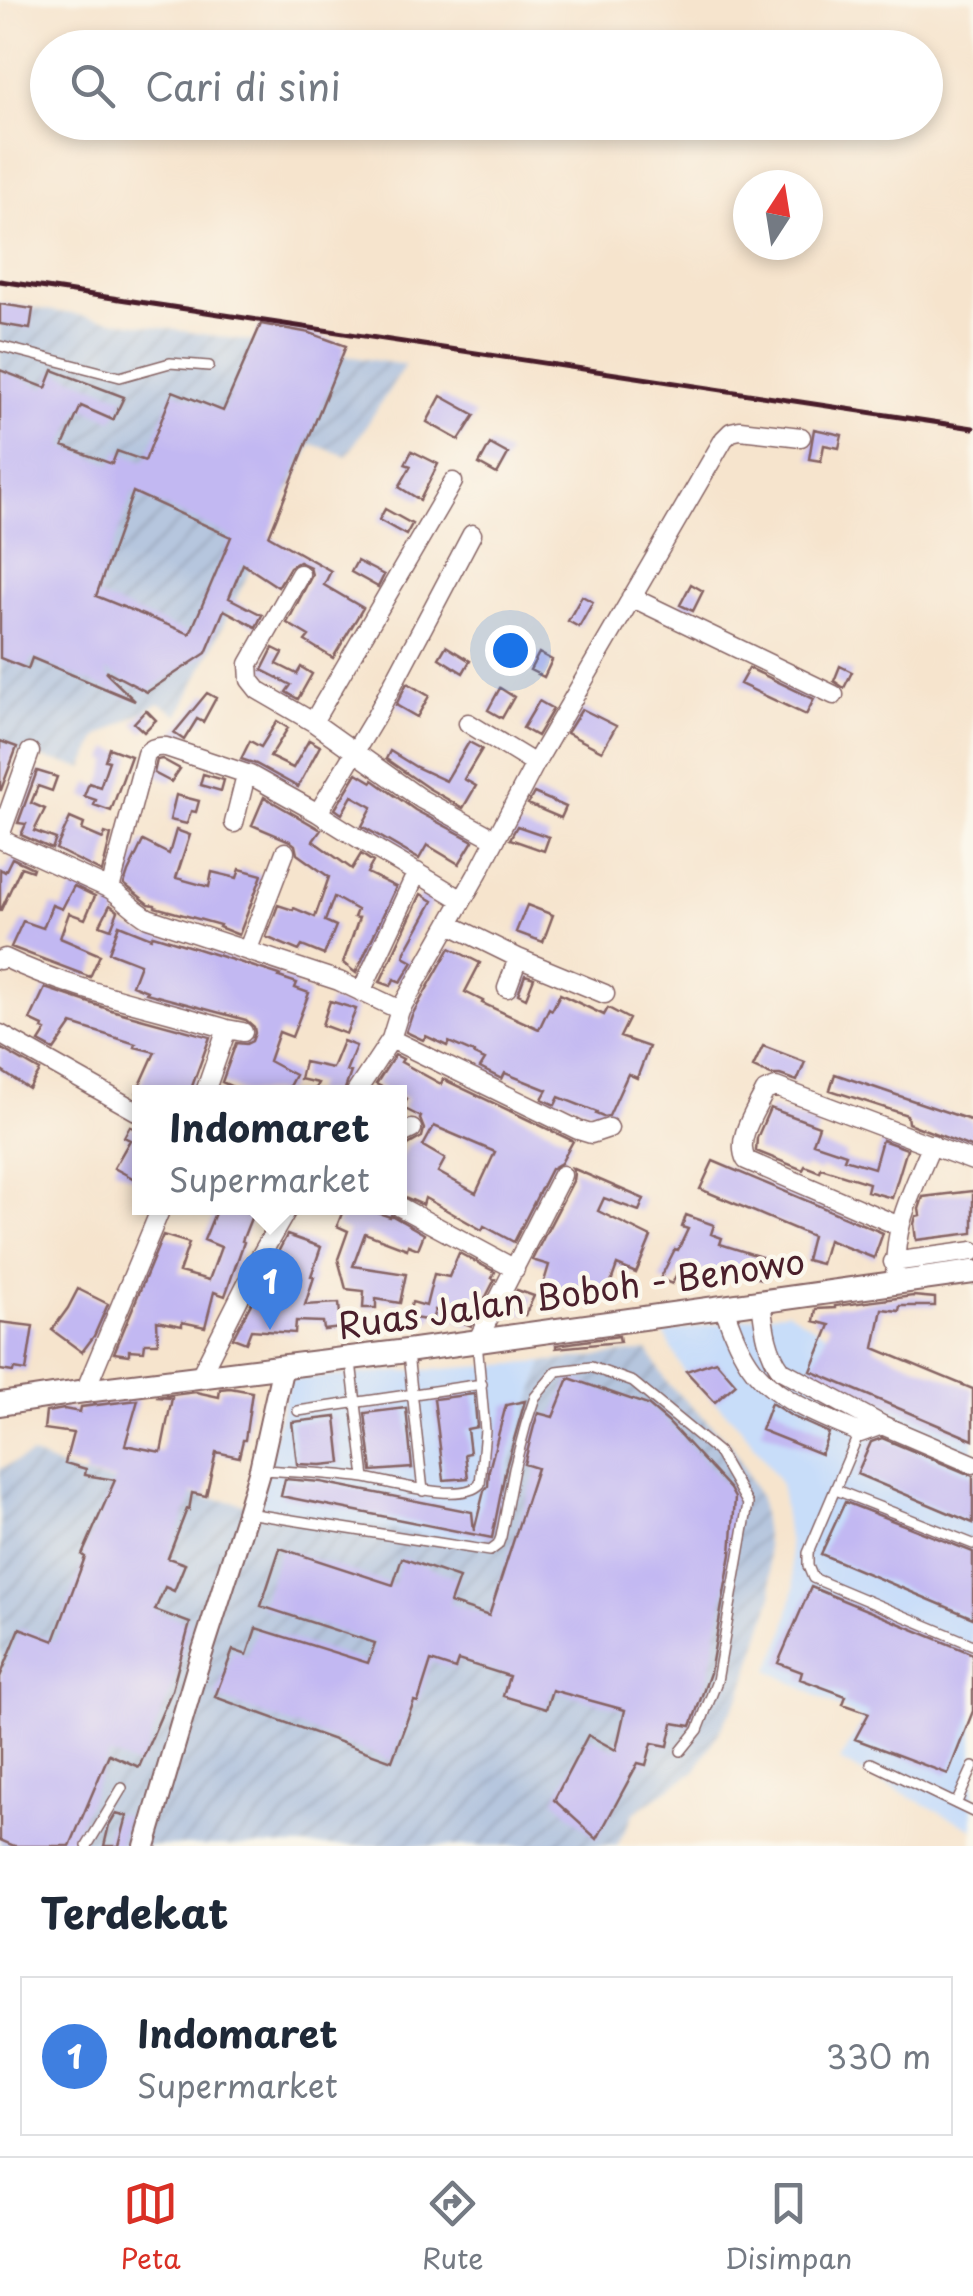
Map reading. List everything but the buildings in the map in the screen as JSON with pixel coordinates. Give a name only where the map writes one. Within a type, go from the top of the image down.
[{"type":"main road","name":"Ruas Jalan Boboh - Benowo","points":[[0,1404],[723,1306],[895,1272],[973,1272]]},
{"type":"street","points":[[361,1085],[391,1038],[400,1010],[480,871],[535,764],[724,439],[740,430],[801,437]]},
{"type":"street","points":[[312,722],[453,482]]},
{"type":"street","points":[[318,812],[375,718],[472,534]]},
{"type":"street","points":[[300,574],[249,664],[250,680],[258,690],[312,722],[421,799],[495,839]]},
{"type":"street","points":[[631,597],[834,695]]},
{"type":"street","points":[[468,724],[535,764]]},
{"type":"street","points":[[110,889],[146,754],[158,746],[250,775],[462,900]]},
{"type":"street","points":[[30,752],[0,837],[110,889],[148,918],[338,981],[400,1010]]},
{"type":"street","points":[[234,823],[244,782],[250,775]]},
{"type":"street","points":[[248,949],[286,852]]},
{"type":"street","points":[[362,992],[416,872]]},
{"type":"street","points":[[449,924],[605,994]]},
{"type":"street","points":[[0,960],[5,958],[75,988],[235,1031],[208,1085]]},
{"type":"street","points":[[508,988],[518,958]]},
{"type":"street","points":[[0,1034],[132,1108]]},
{"type":"street","points":[[391,1038],[578,1130],[592,1134],[608,1128]]},
{"type":"street","points":[[899,1226],[746,1160],[742,1141],[765,1091],[776,1087],[973,1161]]},
{"type":"street","points":[[932,1144],[899,1226],[895,1272],[973,1251]]},
{"type":"street","points":[[477,1341],[562,1174]]},
{"type":"street","points":[[407,1211],[516,1268]]},
{"type":"street","points":[[85,1391],[158,1215]]},
{"type":"street","points":[[199,1378],[284,1215]]},
{"type":"street","points":[[761,1300],[764,1329],[774,1361],[781,1370],[869,1425]]},
{"type":"street","points":[[723,1306],[748,1362],[764,1382],[785,1398],[973,1464]]},
{"type":"street","points":[[145,1846],[260,1470],[283,1366]]},
{"type":"street","points":[[764,1382],[781,1370]]},
{"type":"lane","points":[[0,346],[120,378],[170,363],[209,366]]},
{"type":"lane","points":[[260,1470],[364,1478],[423,1491],[475,1490],[480,1484],[484,1430],[477,1341]]},
{"type":"lane","points":[[408,1351],[423,1491]]},
{"type":"lane","points":[[350,1358],[364,1478]]},
{"type":"lane","points":[[247,1513],[490,1551],[501,1537],[514,1469],[536,1397],[557,1370],[591,1367],[633,1382],[718,1452],[748,1504],[716,1681],[698,1730],[682,1751]]},
{"type":"lane","points":[[298,1410],[482,1384]]},
{"type":"lane","points":[[869,1425],[808,1554],[813,1578],[973,1645]]},
{"type":"lane","points":[[836,1490],[973,1544]]},
{"type":"lane","points":[[871,1763],[973,1812]]},
{"type":"lane","points":[[956,1804],[973,1767]]},
{"type":"lane","points":[[86,1846],[122,1788]]},
{"type":"shaded area","points":[[0,303],[405,365],[347,456],[312,444],[179,715],[159,703],[98,737],[84,768],[0,748]]},
{"type":"shaded area","points":[[788,1311],[820,1331],[973,1393],[973,1829],[840,1761],[863,1721],[769,1670],[785,1632],[794,1587],[781,1485],[739,1425],[684,1372],[664,1333]]},
{"type":"shaded area","points":[[648,1351],[668,1384],[732,1445],[760,1498],[773,1595],[742,1693],[696,1770],[634,1813],[617,1846],[0,1846],[0,1469],[31,1455],[78,1475],[484,1546],[544,1362]]},
{"type":"shaded area","points":[[544,1362],[485,1546],[254,1507],[290,1379]]},
{"type":"railway","points":[[0,281],[973,428]]},
{"type":"place","name":"Indomaret","points":[[270,1330]]}]
